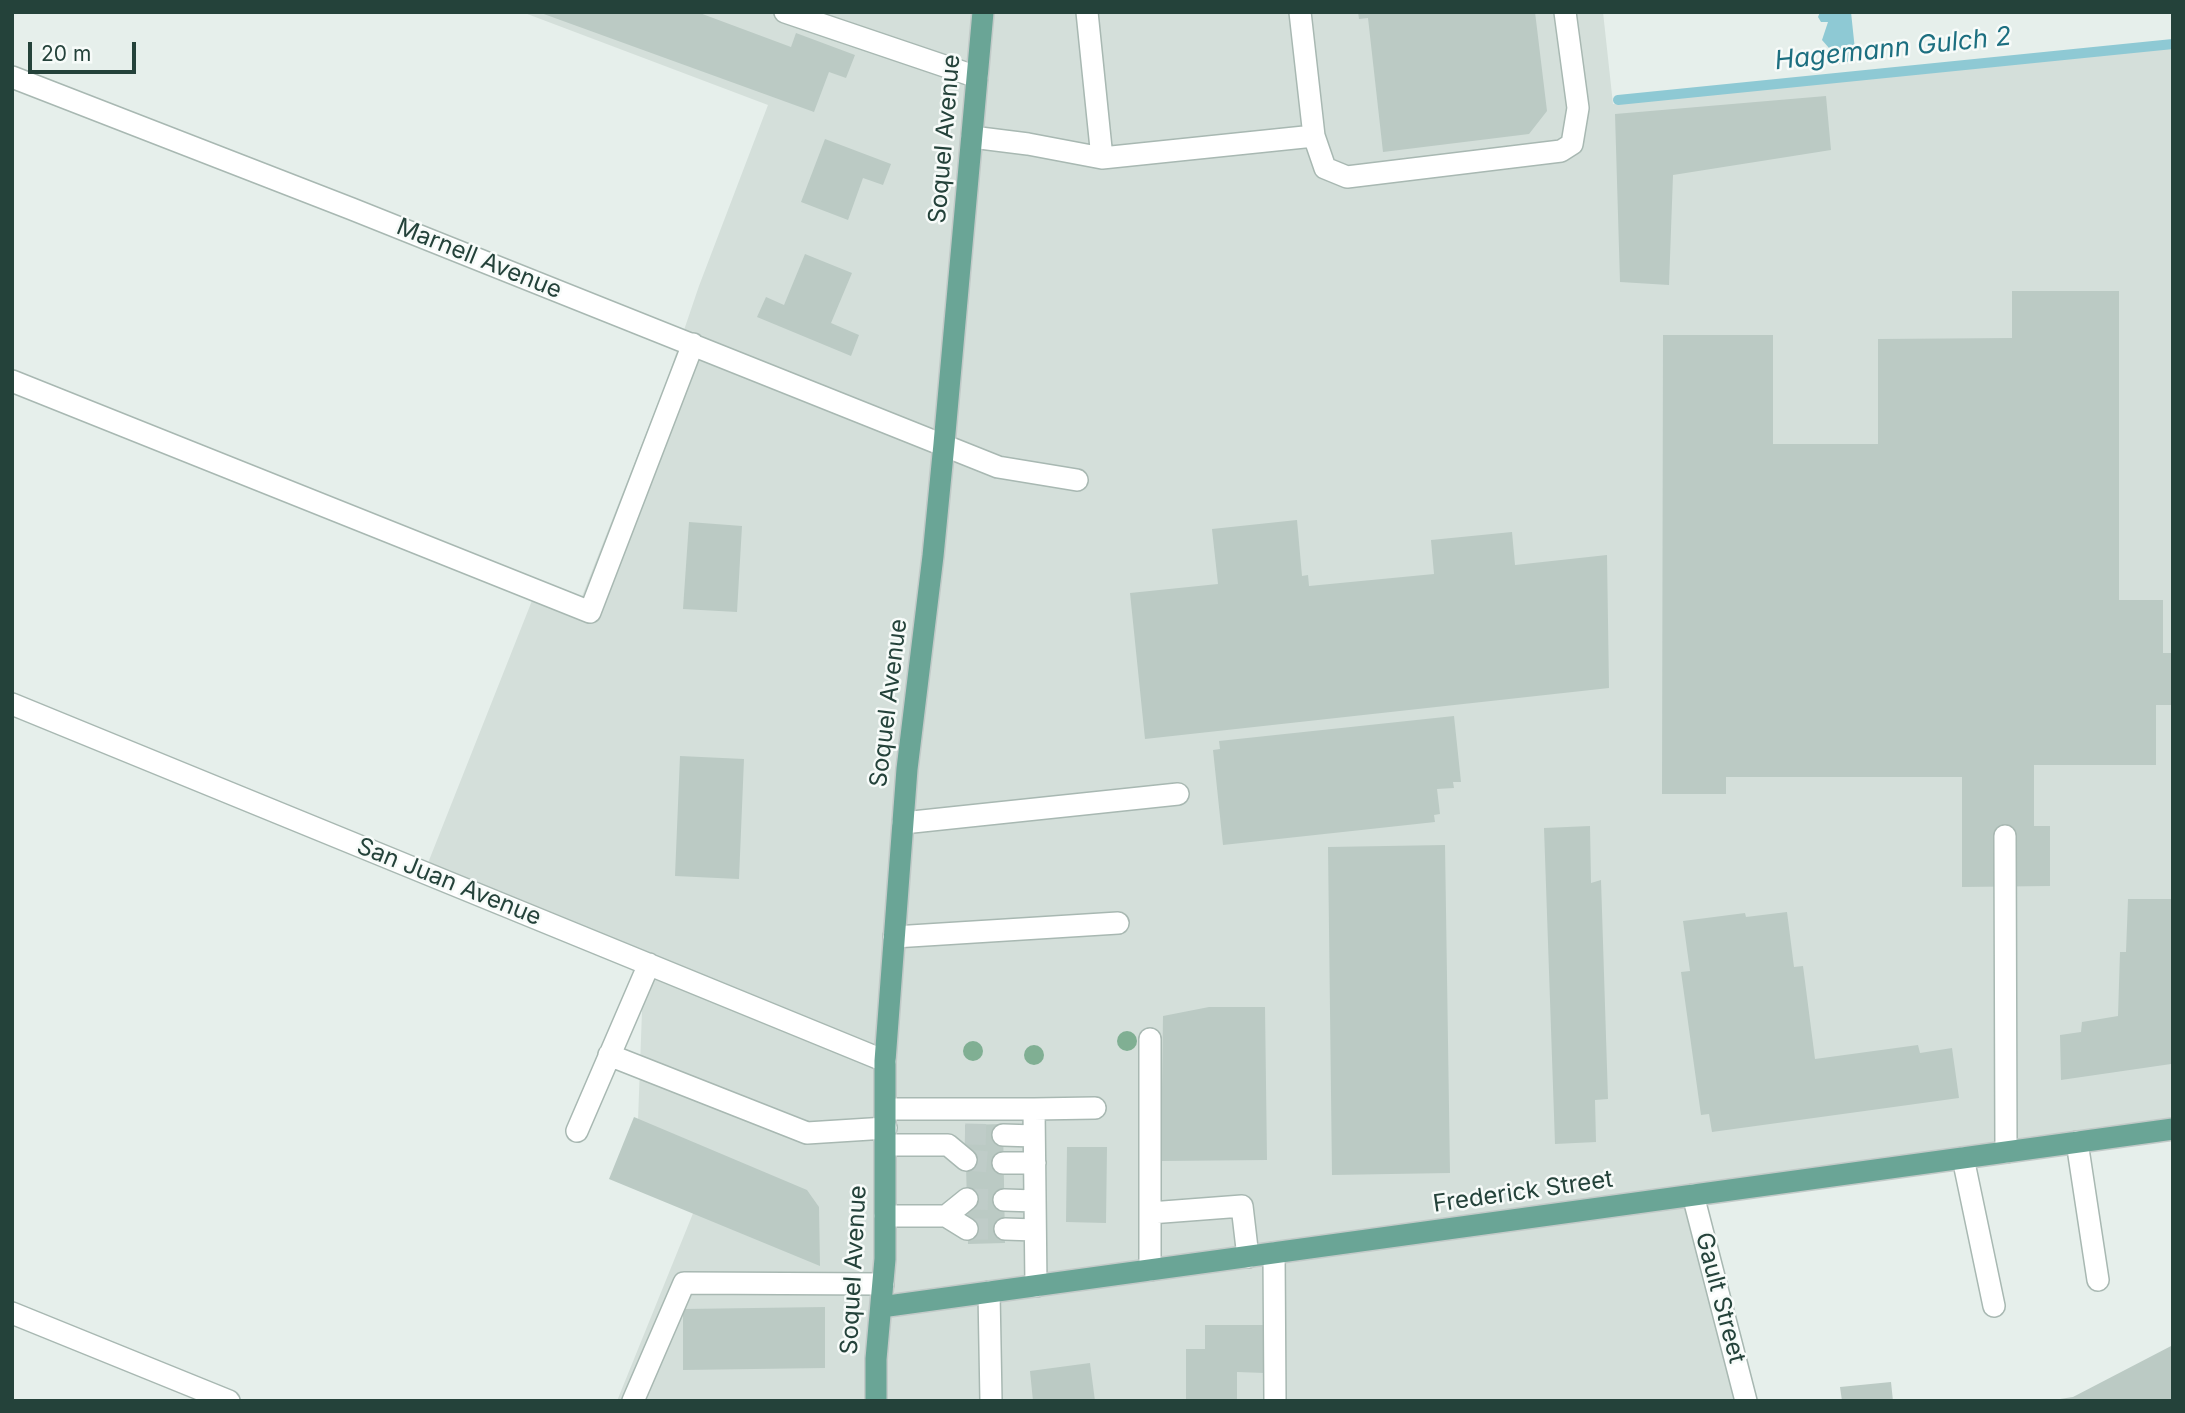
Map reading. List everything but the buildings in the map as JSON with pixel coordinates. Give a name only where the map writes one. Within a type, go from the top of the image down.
[{"type":"main road","name":"Soquel Avenue","points":[[876,1401],[885,1216],[885,1061],[902,823],[944,444],[983,12]]},
{"type":"main road","name":"Frederick Street","points":[[881,1307],[2173,1129]]},
{"type":"street","points":[[785,12],[977,77]]},
{"type":"street","points":[[1087,12],[1102,158]]},
{"type":"street","points":[[1300,12],[1314,136],[1325,168],[1347,177],[1561,151],[1572,144],[1578,108],[1565,12]]},
{"type":"street","name":"Marnell Avenue","points":[[12,77],[693,344],[998,467],[1077,480]]},
{"type":"street","points":[[972,137],[1102,158],[1314,136]]},
{"type":"street","points":[[12,381],[590,612],[693,344]]},
{"type":"street","name":"San Juan Avenue","points":[[12,704],[885,1061]]},
{"type":"street","points":[[902,823],[1178,794]]},
{"type":"street","points":[[2005,836],[2006,1152]]},
{"type":"street","points":[[894,937],[1118,923]]},
{"type":"street","points":[[578,1131],[649,964]]},
{"type":"street","points":[[1150,1039],[1150,1270]]},
{"type":"street","points":[[609,1055],[807,1133],[886,1127],[1034,1109],[1095,1108]]},
{"type":"street","points":[[1034,1109],[1036,1286]]},
{"type":"street","points":[[886,1127],[956,1139],[966,1160]]},
{"type":"street","points":[[1003,1135],[1034,1136]]},
{"type":"street","points":[[2077,1142],[2098,1280]]},
{"type":"street","points":[[1963,1158],[1994,1306]]},
{"type":"street","points":[[1003,1163],[1035,1163]]},
{"type":"street","name":"Gault Street","points":[[1693,1195],[1746,1401]]},
{"type":"street","points":[[946,1216],[967,1199]]},
{"type":"street","points":[[1004,1200],[1035,1201]]},
{"type":"street","points":[[1150,1213],[1242,1206],[1248,1256]]},
{"type":"street","points":[[885,1216],[946,1216],[967,1229]]},
{"type":"street","points":[[1005,1229],[1035,1230]]},
{"type":"street","points":[[1274,1253],[1275,1401]]},
{"type":"street","points":[[633,1401],[684,1283],[883,1284]]},
{"type":"street","points":[[989,1292],[991,1401]]},
{"type":"street","points":[[12,1313],[229,1401]]},
{"type":"shaded area","points":[[522,12],[1603,12],[1613,104],[2173,40],[2173,1133],[1698,1194],[1752,1401],[617,1401],[698,1201],[636,1175],[644,957],[426,868],[539,583],[581,599],[667,380],[699,286],[768,105]]},
{"type":"water","points":[[1820,12],[1851,12],[1855,50],[1851,60],[1843,64],[1835,63],[1829,57],[1829,48],[1822,40],[1828,22],[1821,22],[1818,17]]},
{"type":"waterway","name":"Hagemann Gulch 2","points":[[1618,100],[2173,44]]},
{"type":"tunnel","points":[[965,1134],[1003,1135]]},
{"type":"tunnel","points":[[966,1160],[1003,1163]]},
{"type":"tunnel","points":[[967,1199],[1004,1200]]},
{"type":"tunnel","points":[[967,1229],[1005,1229]]}]
